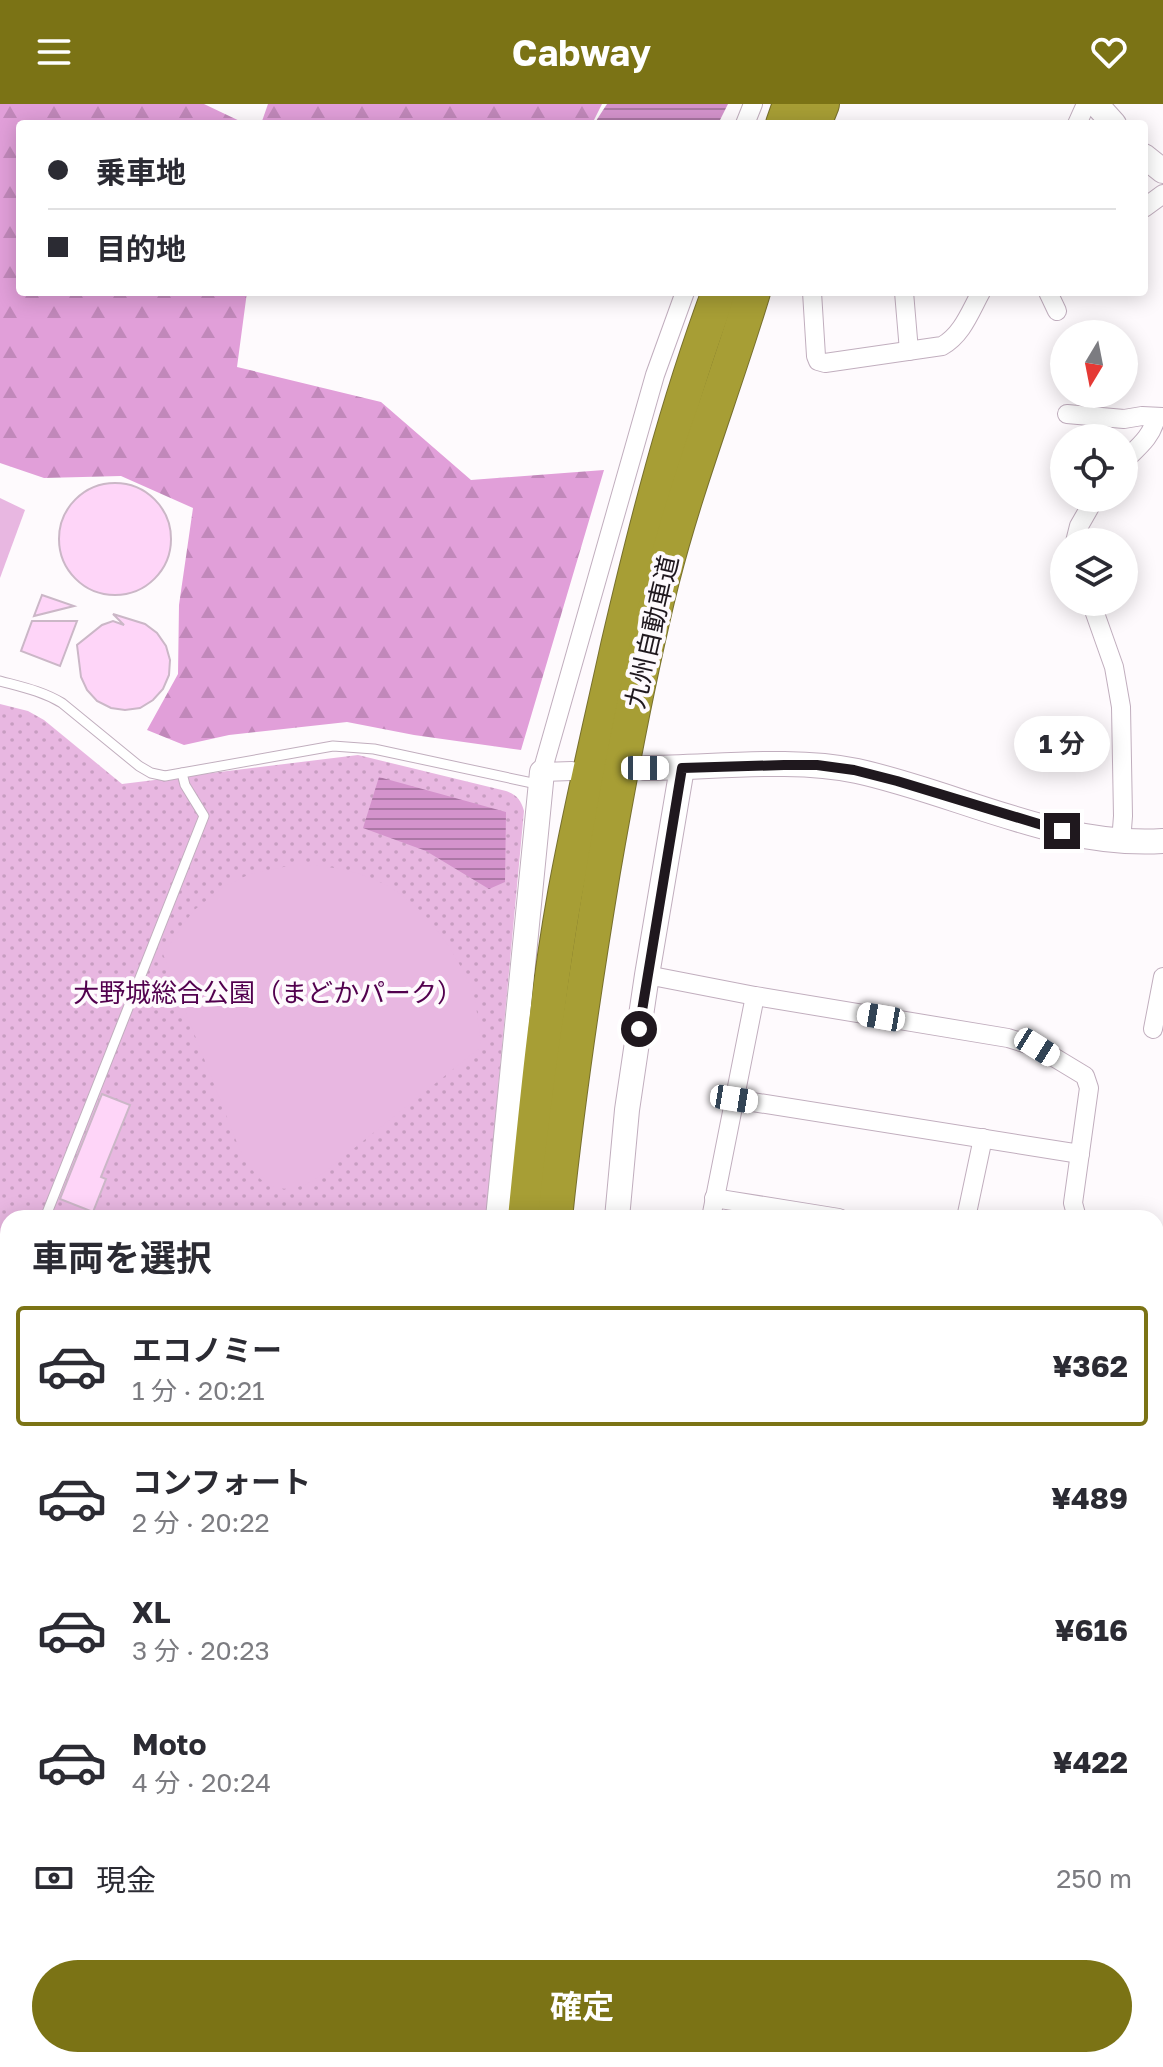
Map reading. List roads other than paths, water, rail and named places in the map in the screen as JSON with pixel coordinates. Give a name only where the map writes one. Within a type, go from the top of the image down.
[{"type":"highway","name":"九州自動車道","points":[[526,1210],[543,1049],[565,894],[646,525],[673,429],[718,296]]},
{"type":"highway","name":"九州自動車道","points":[[556,1210],[586,973],[623,754],[662,579],[700,451],[752,296]]},
{"type":"street","points":[[1096,104],[1110,120]]},
{"type":"street","points":[[499,1210],[541,778],[655,375],[684,296]]},
{"type":"street","points":[[812,296],[816,356],[818,361],[825,363],[942,346],[959,333],[979,296]]},
{"type":"street","points":[[904,296],[909,351]]},
{"type":"street","points":[[1050,296],[1057,311]]},
{"type":"street","points":[[1067,414],[1124,419],[1160,417],[1148,438],[1138,448]]},
{"type":"street","points":[[1096,616],[1114,667],[1121,707],[1121,842]]},
{"type":"street","points":[[645,768],[817,765],[854,770],[1083,837],[1121,842],[1163,841]]},
{"type":"street","points":[[618,1210],[627,1110],[682,768]]},
{"type":"street","points":[[541,778],[572,771]]},
{"type":"street","points":[[647,975],[1008,1038],[1037,1047],[1085,1076],[1089,1088],[1073,1203],[1075,1210]]},
{"type":"street","points":[[1153,1029],[1163,977]]},
{"type":"street","points":[[712,1210],[755,996]]},
{"type":"street","points":[[734,1099],[1080,1154]]},
{"type":"street","points":[[968,1210],[983,1138]]},
{"type":"street","points":[[714,1198],[771,1210]]},
{"type":"lane","points":[[0,681],[51,696],[139,766],[165,776],[333,746],[352,746],[541,778]]},
{"type":"lane","points":[[48,1210],[204,816],[185,785],[182,773]]},
{"type":"park label","name":"大野城総合公園（まどかパーク）","points":[[268,993]]}]
